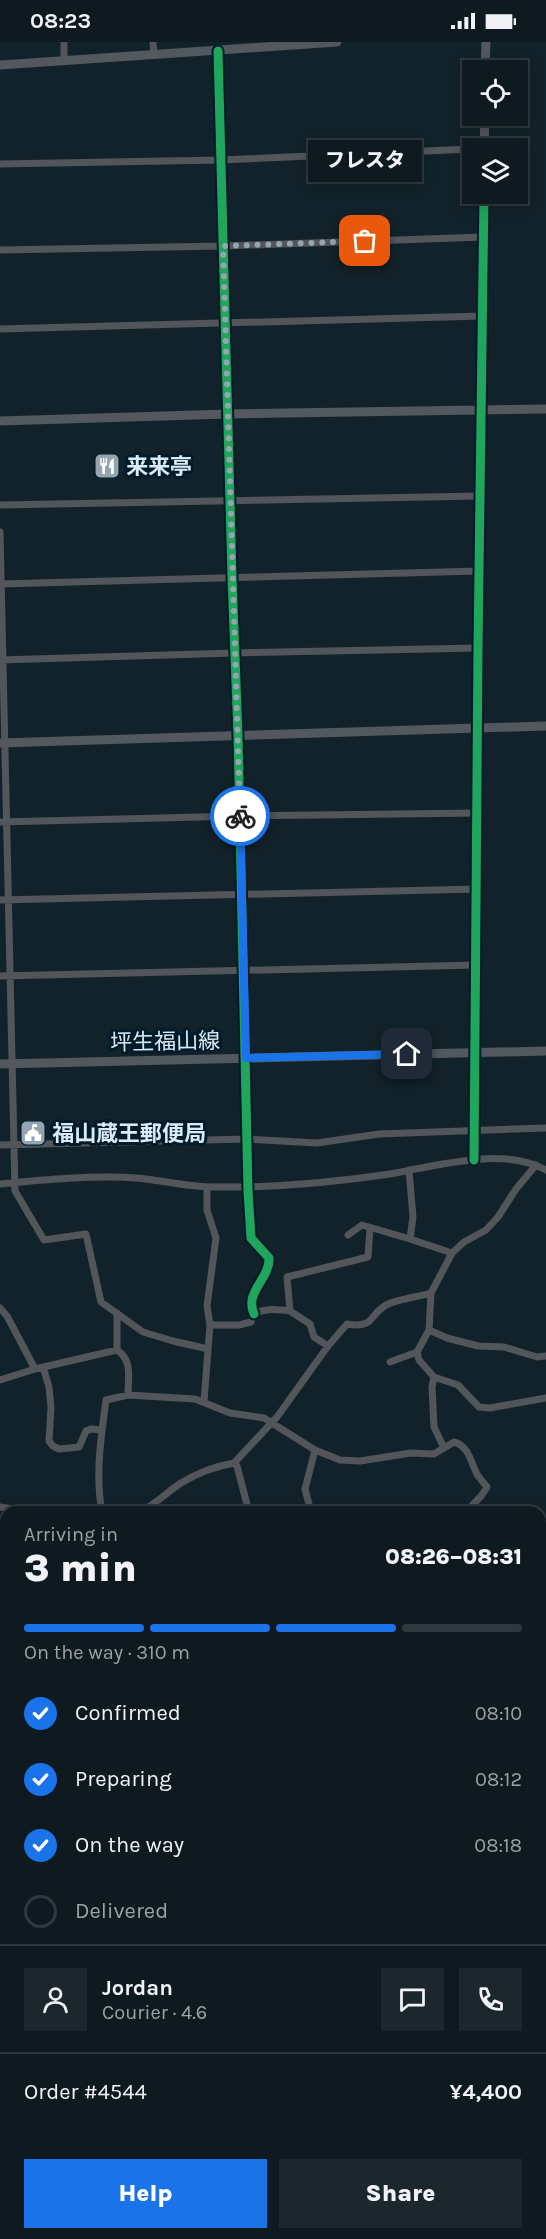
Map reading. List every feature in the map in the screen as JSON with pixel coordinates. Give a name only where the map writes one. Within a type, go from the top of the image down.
[{"type":"street","points":[[64,42],[64,61]]},
{"type":"street","points":[[153,42],[153,55]]},
{"type":"street","points":[[0,65],[337,42]]},
{"type":"street","points":[[485,60],[486,42]]},
{"type":"street","points":[[210,1325],[239,1325],[251,1322],[254,1314],[252,1296],[270,1265],[269,1258],[251,1238],[218,51]]},
{"type":"street","points":[[0,164],[221,160],[462,149]]},
{"type":"street","points":[[474,1160],[484,204]]},
{"type":"street","points":[[0,250],[223,246],[483,237]]},
{"type":"street","points":[[0,329],[482,316]]},
{"type":"street","points":[[0,421],[228,414],[546,409]]},
{"type":"street","points":[[0,505],[480,496]]},
{"type":"street","points":[[0,532],[3,822],[9,900],[15,1191],[44,1240],[86,1234],[101,1302],[143,1332],[208,1349]]},
{"type":"street","points":[[1,584],[480,571]]},
{"type":"street","points":[[1,660],[234,652],[478,648]]},
{"type":"street","points":[[2,743],[546,726]]},
{"type":"street","points":[[3,822],[478,813]]},
{"type":"street","points":[[0,900],[477,889]]},
{"type":"street","points":[[0,976],[476,965]]},
{"type":"street","name":"坪生福山線","points":[[0,1064],[546,1051]]},
{"type":"street","points":[[0,1144],[248,1139],[317,1143],[379,1134],[546,1128]]},
{"type":"street","points":[[0,1184],[135,1178],[207,1186],[284,1186],[335,1183],[474,1160],[518,1161],[546,1170]]},
{"type":"street","points":[[536,1165],[492,1224],[486,1230],[464,1242],[452,1253],[431,1293],[429,1330],[417,1352],[418,1360],[434,1377],[458,1385],[478,1407],[490,1408],[546,1398]]},
{"type":"street","points":[[409,1170],[413,1217],[410,1239]]},
{"type":"street","points":[[204,1401],[210,1325],[207,1306],[216,1238],[207,1210],[207,1186]]},
{"type":"street","points":[[348,1235],[362,1225],[452,1253]]},
{"type":"street","points":[[290,1311],[287,1277],[368,1257],[370,1228]]},
{"type":"street","points":[[150,1506],[198,1475],[234,1463],[272,1422],[347,1324],[360,1326],[367,1324],[391,1303],[431,1293]]},
{"type":"street","points":[[0,1308],[7,1316],[35,1369]]},
{"type":"street","points":[[254,1314],[274,1309],[290,1311],[310,1324],[314,1336],[328,1346]]},
{"type":"street","points":[[117,1313],[117,1350]]},
{"type":"street","points":[[429,1330],[447,1338],[478,1346],[504,1347],[537,1357],[546,1356]]},
{"type":"street","points":[[0,1380],[35,1369],[117,1350],[125,1356],[128,1362],[128,1395]]},
{"type":"street","points":[[390,1362],[417,1352]]},
{"type":"street","points":[[43,1367],[51,1407],[49,1441],[53,1446],[79,1448],[86,1431],[102,1430]]},
{"type":"street","points":[[434,1377],[432,1387],[434,1427],[444,1448]]},
{"type":"street","points":[[101,1506],[99,1451],[106,1400],[128,1395],[195,1399],[230,1413],[264,1418],[315,1450],[340,1460],[360,1461],[397,1454],[434,1454],[454,1442],[460,1443],[487,1486],[482,1496],[472,1506]]},
{"type":"street","points":[[309,1506],[305,1489],[315,1450]]},
{"type":"street","points":[[234,1463],[237,1466],[247,1506]]},
{"type":"cycle path","points":[[218,51],[238,736],[248,1191],[251,1238],[269,1258],[266,1273],[252,1299],[254,1314]]},
{"type":"cycle path","points":[[474,1160],[484,204]]},
{"type":"way so far","points":[[240,816],[223,246],[365,241]]},
{"type":"place","name":"フレスタ","points":[[365,241]]},
{"type":"place","name":"来来亭","points":[[107,466]]},
{"type":"place","name":"福山蔵王郵便局","points":[[33,1133]]},
{"type":"route","points":[[240,816],[246,1058],[407,1054]]}]
